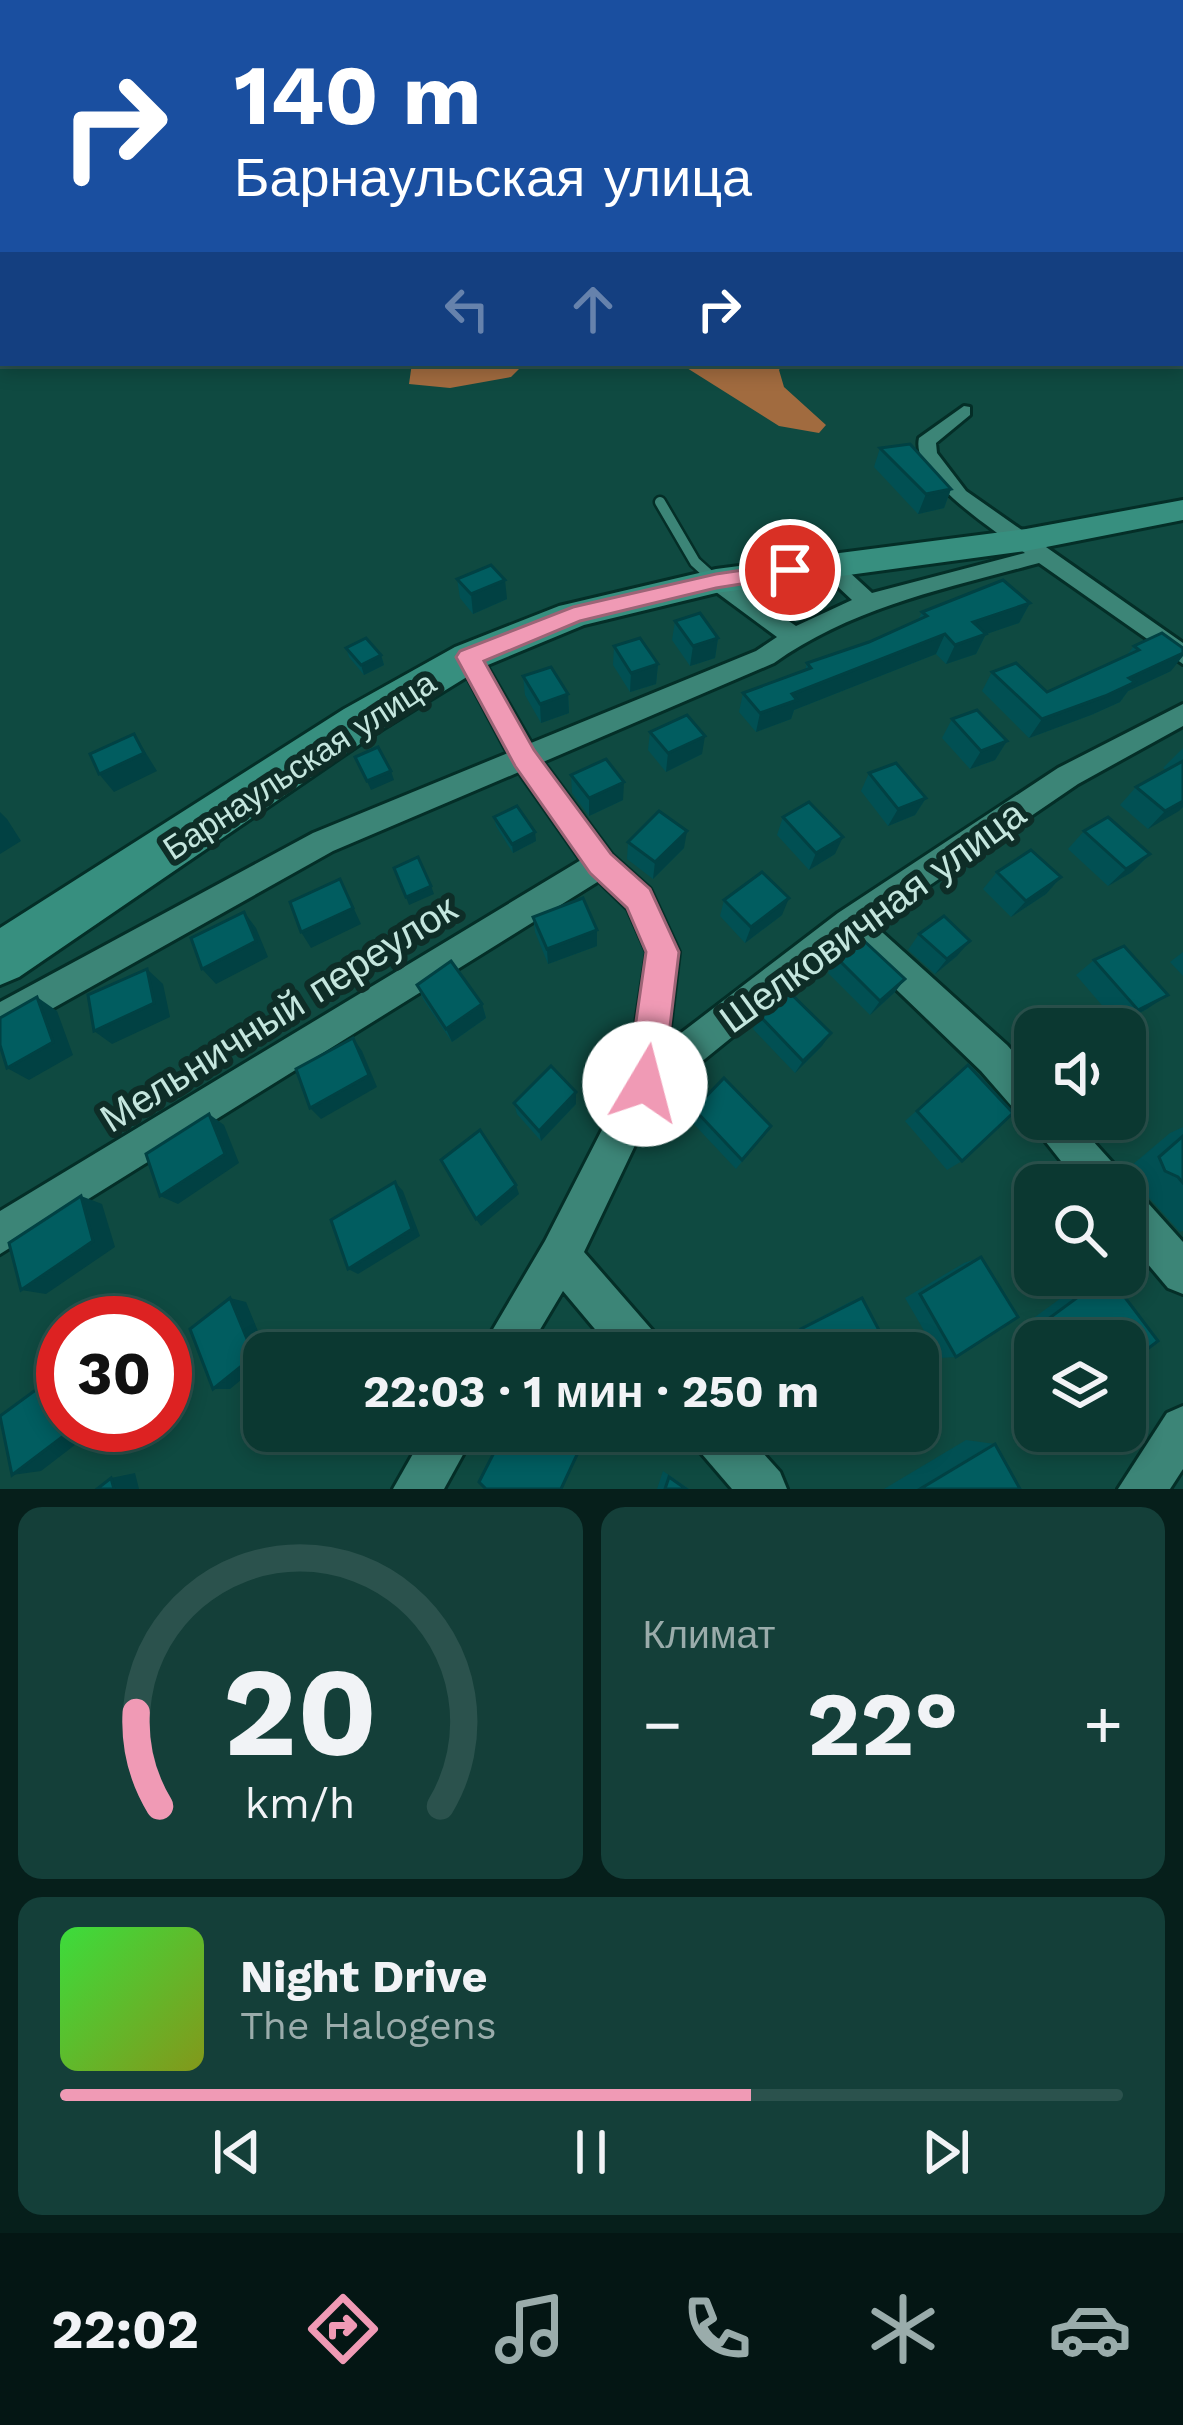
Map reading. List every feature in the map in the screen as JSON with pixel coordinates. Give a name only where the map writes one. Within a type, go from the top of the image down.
[{"type":"main road","name":"Барнаульская улица","points":[[0,959],[360,721],[469,657],[573,615],[716,581],[828,565],[1035,547],[1183,510]]},
{"type":"street","points":[[964,412],[926,442],[928,454],[959,494],[1183,655]]},
{"type":"street","points":[[0,1021],[323,842],[765,657],[794,637],[868,602],[1035,547]]},
{"type":"street","points":[[828,565],[868,602]]},
{"type":"street","points":[[716,581],[794,637]]},
{"type":"street","points":[[469,657],[525,758],[601,863],[639,899],[663,952],[645,1084]]},
{"type":"street","name":"Шелковичная улица","points":[[514,1332],[560,1256],[645,1084],[849,923],[1068,776],[1183,714]]},
{"type":"street","name":"Мельничный переулок","points":[[0,1234],[601,863]]},
{"type":"street","points":[[849,923],[1014,1081]]},
{"type":"street","points":[[1066,1140],[1088,1164]]},
{"type":"street","points":[[1146,1231],[1183,1273]]},
{"type":"street","points":[[560,1256],[626,1332]]},
{"type":"street","points":[[1142,1489],[1183,1429]]},
{"type":"street","points":[[417,1489],[440,1452]]},
{"type":"street","points":[[730,1452],[763,1489]]},
{"type":"lane","points":[[660,502],[695,562],[716,581]]},
{"type":"shaded area","points":[[412,366],[520,368],[511,377],[450,388],[409,384]]},
{"type":"shaded area","points":[[684,366],[782,366],[784,387],[826,425],[819,433],[779,426]]},
{"type":"building","points":[[910,444],[951,489],[926,494],[880,448]]},
{"type":"building","points":[[491,565],[505,580],[471,594],[457,579]]},
{"type":"building","points":[[1003,580],[1030,603],[973,622],[986,634],[955,645],[945,634],[792,694],[797,700],[760,713],[743,693],[811,668],[807,663],[869,642],[927,616],[922,612]]},
{"type":"building","points":[[700,613],[718,638],[693,646],[675,621]]},
{"type":"building","points":[[1162,633],[1183,648],[1183,653],[1129,678],[1135,682],[1042,719],[992,672],[1016,663],[1047,692],[1139,650],[1134,646]]},
{"type":"building","points":[[366,638],[381,655],[361,665],[346,648]]},
{"type":"building","points":[[640,638],[658,664],[631,673],[614,646]]},
{"type":"building","points":[[551,667],[568,694],[540,704],[523,676]]},
{"type":"building","points":[[977,710],[1007,741],[981,751],[952,719]]},
{"type":"building","points":[[687,715],[705,736],[668,753],[650,732]]},
{"type":"building","points":[[134,734],[144,753],[99,774],[90,754]]},
{"type":"building","points":[[378,747],[391,771],[367,781],[355,757]]},
{"type":"building","points":[[606,759],[624,782],[589,798],[571,775]]},
{"type":"building","points":[[1183,761],[1183,801],[1165,811],[1136,787]]},
{"type":"building","points":[[896,763],[926,798],[898,809],[869,773]]},
{"type":"building","points":[[809,802],[843,837],[816,853],[783,817]]},
{"type":"building","points":[[517,806],[535,832],[512,844],[494,817]]},
{"type":"building","points":[[659,811],[687,831],[655,862],[628,842]]},
{"type":"building","points":[[1108,817],[1150,854],[1126,869],[1084,831]]},
{"type":"building","points":[[1031,850],[1061,877],[1026,901],[997,872]]},
{"type":"building","points":[[418,857],[431,886],[406,897],[394,868]]},
{"type":"building","points":[[762,872],[789,898],[751,927],[724,900]]},
{"type":"building","points":[[340,879],[353,908],[301,932],[290,902]]},
{"type":"building","points":[[583,898],[597,930],[547,949],[533,917]]},
{"type":"building","points":[[244,912],[256,941],[202,969],[191,938]]},
{"type":"building","points":[[944,916],[970,941],[947,959],[919,934]]},
{"type":"building","points":[[861,938],[905,979],[880,1001],[837,958]]},
{"type":"building","points":[[1124,946],[1168,995],[1136,1008],[1094,960]]},
{"type":"building","points":[[451,961],[482,1004],[446,1029],[417,985]]},
{"type":"building","points":[[147,969],[154,1003],[94,1031],[88,995]]},
{"type":"building","points":[[787,990],[831,1033],[803,1061],[759,1015]]},
{"type":"building","points":[[37,997],[53,1042],[7,1068],[0,1045],[0,1018]]},
{"type":"building","points":[[353,1038],[369,1075],[310,1108],[296,1069]]},
{"type":"building","points":[[968,1065],[1013,1113],[962,1161],[917,1111]]},
{"type":"building","points":[[551,1066],[576,1092],[539,1131],[514,1103]]},
{"type":"building","points":[[724,1078],[771,1126],[742,1160],[694,1109]]},
{"type":"building","points":[[209,1114],[225,1154],[160,1196],[146,1154]]},
{"type":"building","points":[[480,1130],[516,1185],[476,1219],[441,1160]]},
{"type":"building","points":[[1183,1136],[1183,1183],[1165,1171],[1159,1157]]},
{"type":"building","points":[[395,1182],[412,1229],[348,1269],[331,1220]]},
{"type":"building","points":[[81,1196],[93,1241],[21,1290],[9,1243]]},
{"type":"building","points":[[981,1257],[1018,1317],[956,1357],[920,1294]]},
{"type":"building","points":[[1079,1296],[1124,1296],[1142,1320],[1049,1320]]},
{"type":"building","points":[[230,1298],[244,1332],[243,1365],[213,1389],[192,1334],[192,1327]]},
{"type":"building","points":[[862,1298],[880,1332],[802,1332]]},
{"type":"building","points":[[1146,1325],[1158,1341],[1146,1350]]},
{"type":"building","points":[[36,1390],[36,1452],[42,1452],[12,1475],[0,1416]]},
{"type":"building","points":[[995,1444],[1020,1489],[920,1489]]},
{"type":"building","points":[[494,1452],[578,1452],[561,1489],[486,1489],[479,1482]]},
{"type":"building","points":[[669,1477],[686,1489],[665,1489]]},
{"type":"building","points":[[111,1478],[114,1489],[97,1489]]},
{"type":"route","points":[[645,1084],[663,952],[639,899],[601,863],[525,758],[469,657],[573,615],[716,581],[790,570]]}]
